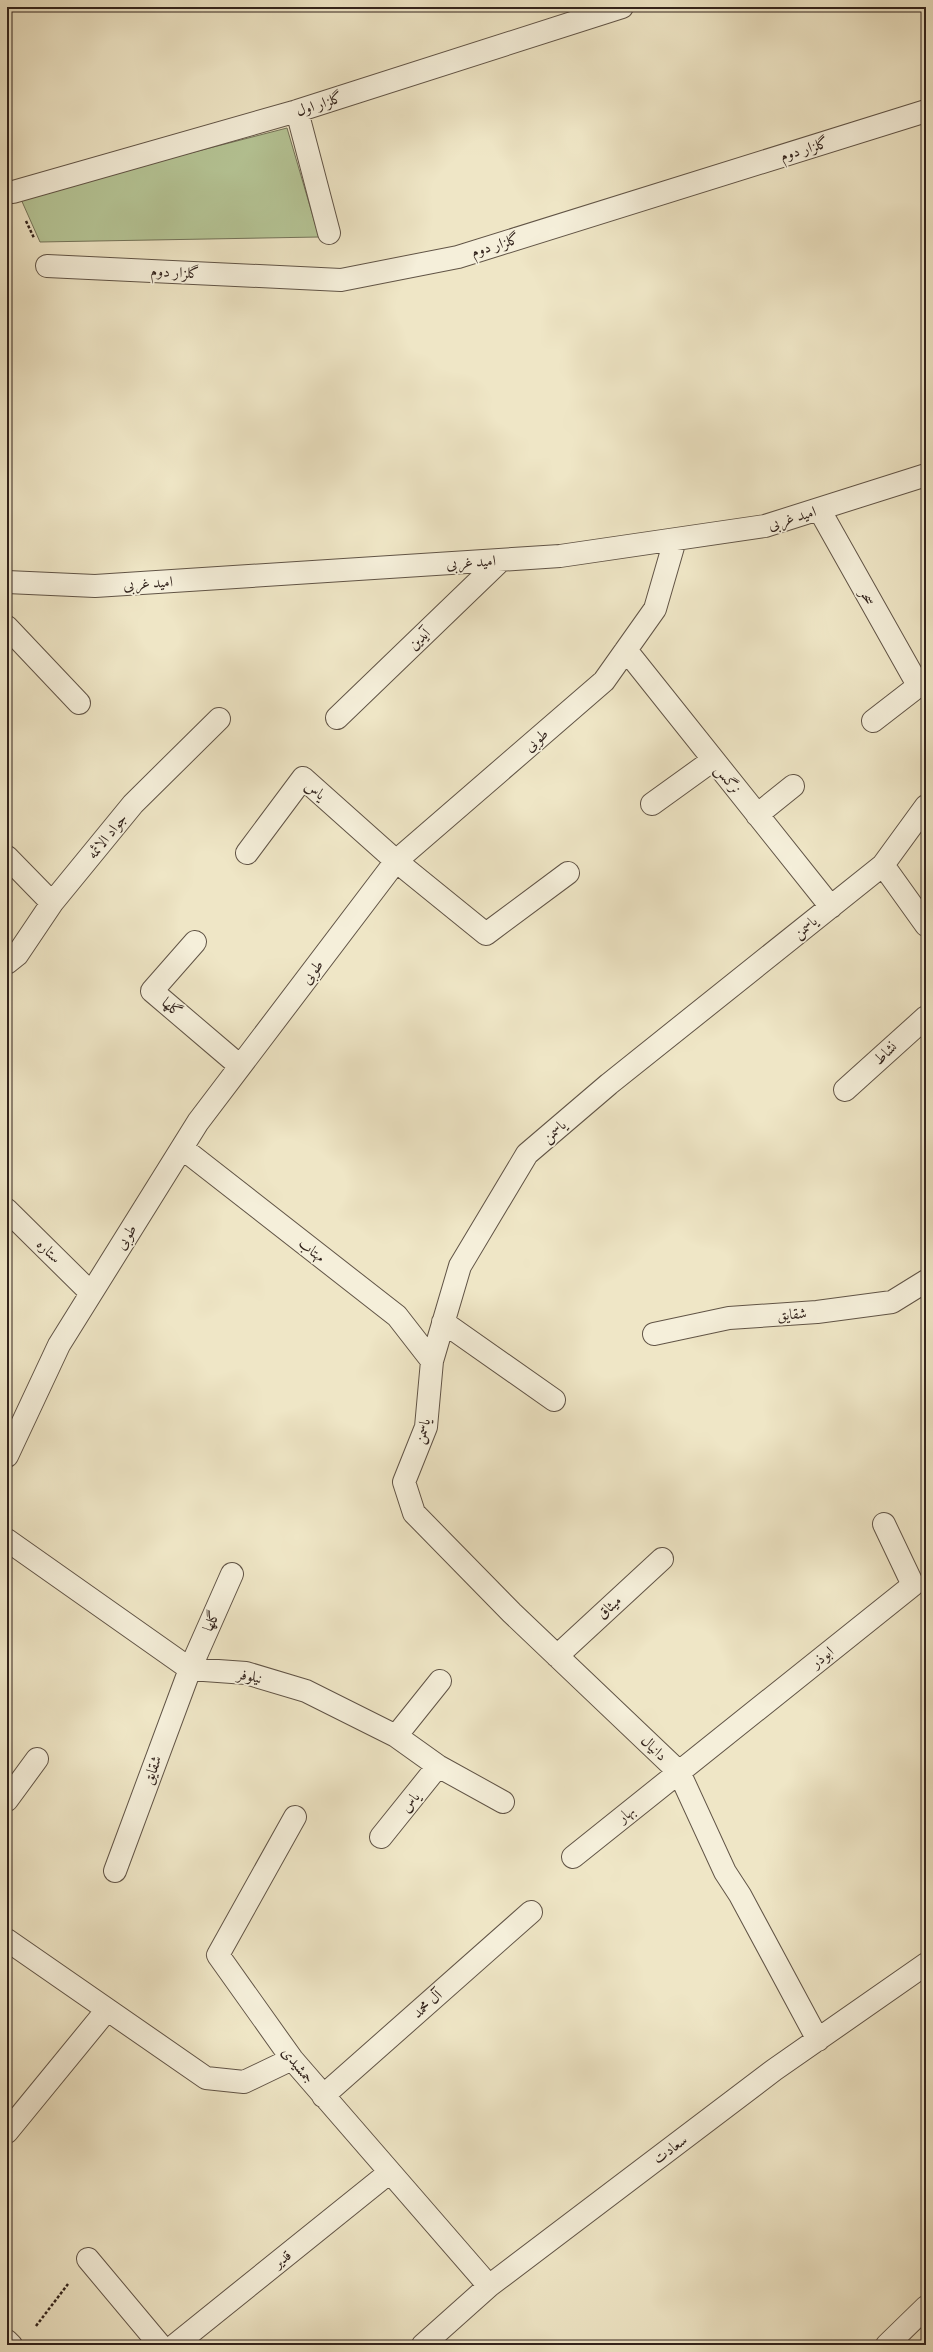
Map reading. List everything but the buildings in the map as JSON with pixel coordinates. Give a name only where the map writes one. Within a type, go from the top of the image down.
[{"type":"street","name":"گلزار اول","points":[[13,192],[297,111],[622,7]]},
{"type":"street","points":[[297,111],[329,233]]},
{"type":"street","name":"گلزار دوم","points":[[47,266],[341,280],[458,257],[926,111]]},
{"type":"street","name":"امید غربی","points":[[7,582],[95,586],[560,556],[765,526],[926,475]]},
{"type":"street","name":"سحر","points":[[819,509],[922,682]]},
{"type":"street","name":"طوبی","points":[[7,1456],[13,1421],[59,1344],[182,1148],[240,1066],[396,861],[604,681],[654,610],[675,540]]},
{"type":"street","name":"آیدین","points":[[337,718],[501,560]]},
{"type":"street","points":[[7,627],[79,703]]},
{"type":"street","name":"نرگس","points":[[626,650],[830,907]]},
{"type":"street","points":[[873,721],[922,682]]},
{"type":"street","name":"جواد الائمه","points":[[7,963],[17,955],[52,903],[133,804],[219,719]]},
{"type":"street","points":[[652,804],[713,760]]},
{"type":"street","name":"یاس","points":[[247,853],[303,778],[396,861]]},
{"type":"street","points":[[757,815],[793,786]]},
{"type":"street","name":"یاسمن","points":[[414,1513],[404,1482],[426,1427],[432,1361],[460,1266],[527,1154],[609,1084],[883,865],[926,806]]},
{"type":"street","points":[[7,856],[52,903]]},
{"type":"street","points":[[396,861],[486,934],[568,873]]},
{"type":"street","points":[[883,865],[926,925]]},
{"type":"street","name":"گلها","points":[[194,942],[152,991],[240,1066]]},
{"type":"street","name":"نشاط","points":[[844,1090],[926,1017]]},
{"type":"street","name":"مهتاب","points":[[182,1148],[397,1316],[432,1361]]},
{"type":"street","name":"ستاره","points":[[7,1210],[91,1293]]},
{"type":"street","name":"شقایق","points":[[654,1334],[729,1318],[817,1312],[892,1302],[926,1282]]},
{"type":"street","points":[[443,1322],[554,1400]]},
{"type":"street","name":"دانیال","points":[[414,1513],[557,1656],[679,1772],[725,1872],[740,1895],[818,2040]]},
{"type":"street","name":"ابوذر","points":[[679,1772],[913,1585],[884,1524]]},
{"type":"street","points":[[7,1540],[190,1669]]},
{"type":"street","name":"میثاق","points":[[557,1656],[662,1559]]},
{"type":"street","name":"گلها","points":[[190,1669],[232,1574]]},
{"type":"street","name":"شقایق","points":[[115,1871],[190,1669]]},
{"type":"street","name":"نیلوفر","points":[[190,1669],[246,1673],[306,1691],[396,1736],[438,1766],[504,1802]]},
{"type":"street","points":[[396,1736],[440,1681]]},
{"type":"street","points":[[7,1800],[37,1759]]},
{"type":"street","name":"یاس","points":[[381,1838],[438,1766]]},
{"type":"street","name":"بهار","points":[[573,1857],[679,1772]]},
{"type":"street","name":"جمشیدی","points":[[295,1817],[218,1955],[292,2059],[490,2286]]},
{"type":"street","name":"آل محمد","points":[[324,2096],[531,1912]]},
{"type":"street","points":[[7,1940],[106,2011],[206,2078],[244,2082],[292,2059]]},
{"type":"street","name":"سعادت","points":[[432,2342],[490,2286],[774,2070],[926,1964]]},
{"type":"street","points":[[7,2132],[106,2011]]},
{"type":"street","name":"قدیر","points":[[175,2345],[390,2172]]},
{"type":"street","points":[[88,2259],[160,2345]]},
{"type":"street","points":[[887,2345],[926,2307]]},
{"type":"street","points":[[7,2341],[11,2345]]},
{"type":"path","points":[[13,192],[47,266]]},
{"type":"path","points":[[35,2326],[88,2259]]},
{"type":"green space","points":[[287,128],[319,237],[40,242],[20,197]]}]
